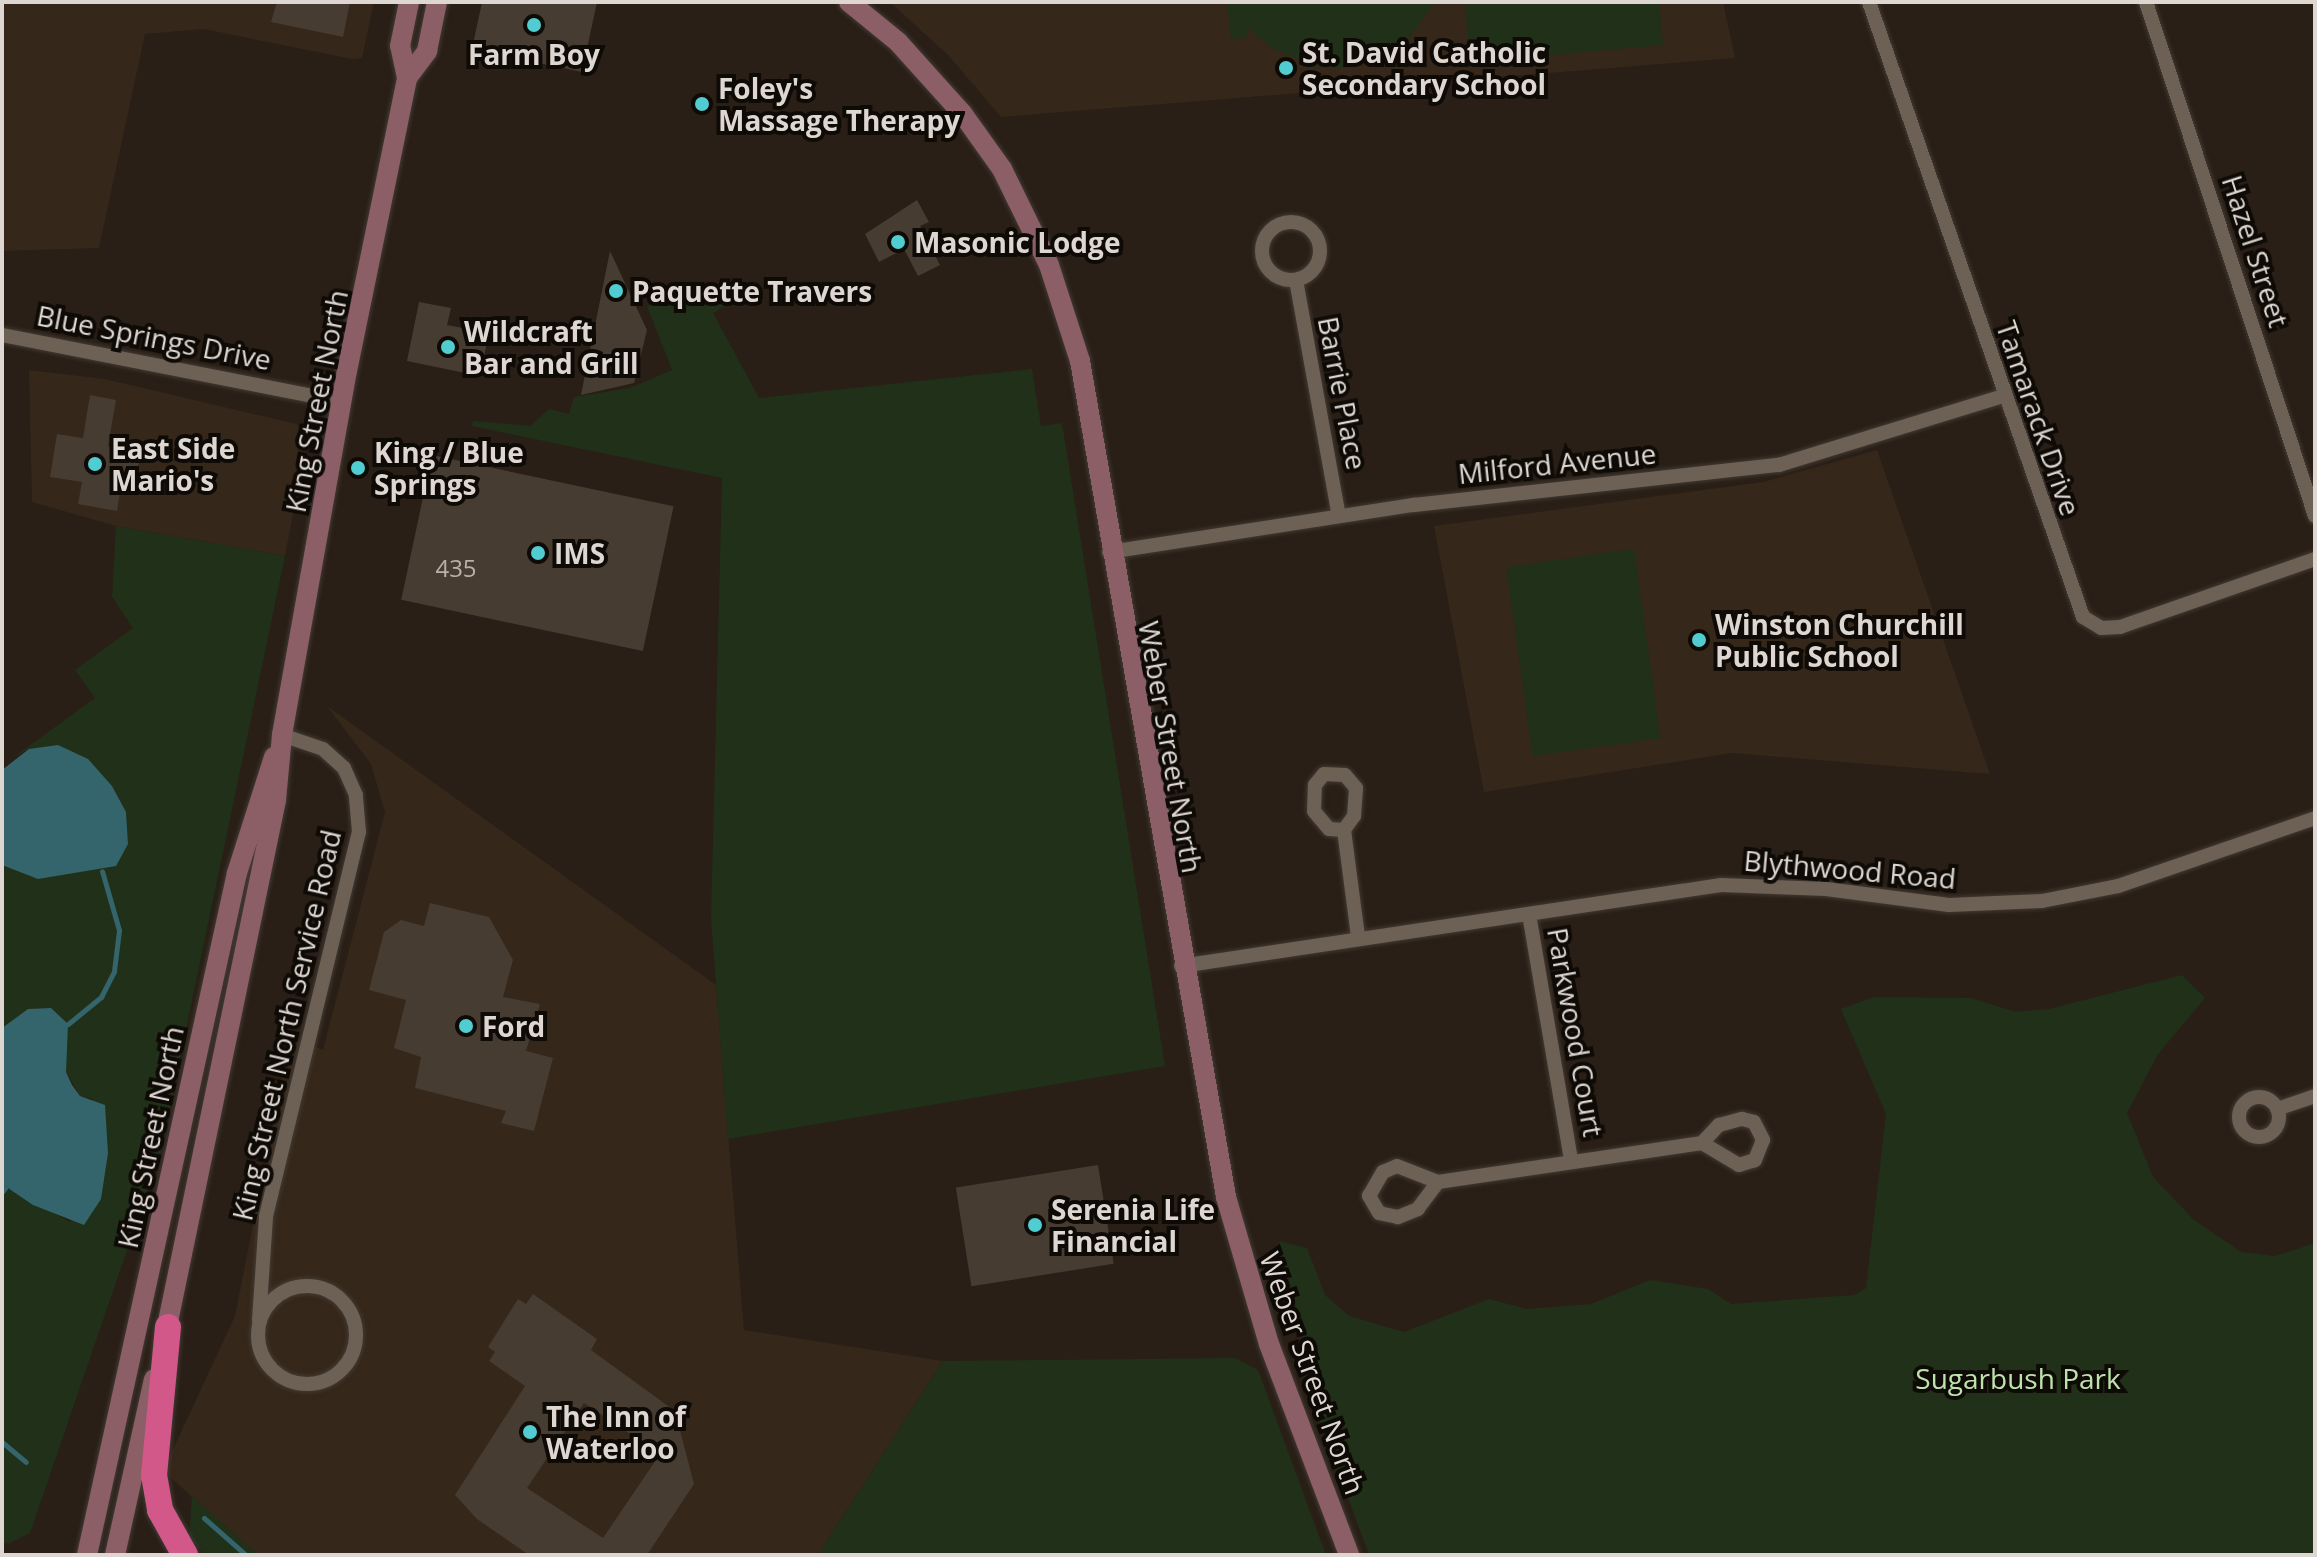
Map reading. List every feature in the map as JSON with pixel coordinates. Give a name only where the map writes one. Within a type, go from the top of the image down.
[{"type":"highway","points":[[168,1327],[154,1475],[160,1510],[185,1555]]},
{"type":"main road","name":"King Street North","points":[[115,1555],[168,1327],[276,800],[282,735],[407,78],[400,46],[409,2]]},
{"type":"main road","name":"King Street North","points":[[407,78],[427,51],[437,2]]},
{"type":"main road","name":"Weber Street North","points":[[849,2],[898,42],[962,113],[1002,169],[1049,265],[1080,361],[1109,552],[1181,966],[1244,1263],[1349,1555]]},
{"type":"main road","name":"King Street North","points":[[87,1555],[237,873],[282,735]]},
{"type":"street","name":"Tamarack Drive","points":[[1869,2],[2077,608],[2090,624],[2120,627],[2315,559]]},
{"type":"street","name":"Hazel Street","points":[[2146,2],[2315,516]]},
{"type":"street","points":[[1284,223],[1304,225],[1319,244],[1317,264],[1296,280],[1278,278],[1262,258],[1265,237],[1284,223]]},
{"type":"street","name":"Barrie Place","points":[[1296,280],[1339,516]]},
{"type":"street","name":"Blue Springs Drive","points":[[2,335],[343,402]]},
{"type":"street","name":"Milford Avenue","points":[[1109,552],[1339,516],[1779,465],[2003,396]]},
{"type":"street","name":"King Street North Service Road","points":[[259,1320],[280,1293],[310,1285],[341,1299],[352,1313],[356,1342],[340,1372],[312,1384],[294,1383],[264,1360],[259,1320],[266,1216],[359,832],[356,795],[344,768],[323,749],[282,735]]},
{"type":"street","name":"Blythwood Road","points":[[1181,966],[1358,937],[1721,885],[1826,889],[1949,905],[2042,901],[2118,886],[2315,818]]},
{"type":"street","points":[[1344,830],[1358,937]]},
{"type":"street","name":"Parkwood Court","points":[[1529,914],[1571,1160]]},
{"type":"street","points":[[2277,1109],[2315,1096]]},
{"type":"street","name":"Parkwood Court","points":[[1438,1182],[1702,1143]]},
{"type":"street","points":[[1397,1166],[1438,1182],[1427,1201],[1398,1217],[1379,1213],[1369,1196],[1383,1172],[1397,1166]]},
{"type":"shaded area","points":[[2,2],[374,2],[362,58],[352,59],[204,29],[145,34],[99,248],[2,251]]},
{"type":"shaded area","name":"St. David Catholic Secondary School","points":[[890,2],[1723,2],[1735,58],[1001,117],[948,55]]},
{"type":"shaded area","points":[[29,370],[105,379],[297,424],[307,441],[285,556],[116,526],[32,502]]},
{"type":"shaded area","name":"Winston Churchill Public School","points":[[1877,450],[1990,774],[1732,753],[1484,792],[1434,526],[1763,482]]},
{"type":"shaded area","points":[[327,706],[716,985],[744,1330],[943,1361],[818,1555],[258,1555],[163,1471],[235,1316],[290,1036],[323,1050],[385,812],[371,764]]},
{"type":"green space","points":[[1227,2],[1435,2],[1403,46],[1351,67],[1321,68],[1271,48],[1248,28],[1248,37],[1231,39]]},
{"type":"green space","points":[[1465,2],[1659,2],[1663,45],[1470,62]]},
{"type":"green space","points":[[694,285],[721,287],[730,303],[713,313],[759,398],[1032,369],[1041,426],[1062,423],[1165,1066],[728,1139],[711,919],[722,478],[472,426],[473,421],[530,426],[549,409],[569,414],[574,397],[630,388],[672,370],[647,306],[679,301]]},
{"type":"green space","points":[[116,526],[285,556],[160,1154],[30,1533],[8,1544],[2,1542],[2,1184],[70,1222],[93,1099],[80,1096],[66,1072],[64,1044],[51,1008],[28,1009],[2,1028],[2,865],[128,844],[126,812],[112,786],[29,749],[11,759],[95,698],[75,670],[133,628],[112,597]]},
{"type":"green space","points":[[1634,549],[1661,738],[1533,756],[1506,567]]},
{"type":"green space","name":"Sugarbush Park","points":[[2182,975],[2205,998],[2158,1054],[2127,1113],[2153,1177],[2194,1220],[2241,1252],[2275,1256],[2315,1243],[2315,1555],[1369,1555],[1295,1352],[1307,1351],[1279,1241],[1307,1248],[1325,1295],[1349,1316],[1404,1332],[1489,1299],[1527,1309],[1591,1304],[1650,1280],[1708,1289],[1731,1304],[1854,1295],[1866,1288],[1886,1114],[1841,1009],[1874,997],[1971,998],[2016,1012],[2049,1009]]},
{"type":"green space","points":[[1235,1358],[1258,1370],[1326,1555],[818,1555],[943,1361]]},
{"type":"green space","points":[[192,1496],[258,1555],[205,1555],[189,1537]]},
{"type":"water","points":[[58,745],[88,759],[112,786],[126,812],[128,844],[116,866],[38,879],[2,865],[2,770],[29,749]]},
{"type":"water","points":[[51,1008],[68,1024],[66,1072],[72,1085],[80,1096],[105,1105],[108,1153],[101,1199],[84,1225],[33,1205],[2,1184],[2,1028],[28,1009]]},
{"type":"building","points":[[277,2],[350,2],[343,37],[271,22]]},
{"type":"building","name":"Farm Boy","points":[[482,2],[597,2],[582,72],[472,49]]},
{"type":"building","name":"Masonic Lodge","points":[[917,200],[929,222],[920,226],[940,265],[918,276],[904,249],[879,262],[865,234]]},
{"type":"building","name":"Paquette Travers","points":[[610,251],[647,330],[634,383],[581,395]]},
{"type":"building","name":"Wildcraft Bar and Grill","points":[[419,302],[451,308],[447,325],[489,333],[480,376],[407,361]]},
{"type":"building","name":"East Side Mario's","points":[[90,395],[116,400],[108,446],[141,452],[133,494],[120,492],[117,511],[78,504],[82,482],[50,477],[57,434],[83,438]]},
{"type":"building","name":"IMS","points":[[432,455],[674,506],[643,651],[401,600]]},
{"type":"building","name":"Ford","points":[[430,903],[489,917],[513,960],[503,997],[540,1004],[526,1051],[553,1058],[534,1131],[501,1123],[506,1111],[415,1088],[421,1057],[394,1048],[406,1000],[369,990],[384,932],[401,920],[424,926]]},
{"type":"building","name":"Serenia Life Financial","points":[[1098,1165],[1114,1264],[971,1286],[956,1188]]},
{"type":"building","name":"The Inn of Waterloo","points":[[533,1294],[597,1339],[591,1350],[675,1411],[694,1484],[647,1555],[529,1555],[477,1519],[455,1495],[525,1386],[489,1361],[495,1352],[488,1347],[518,1299],[526,1304]],"holes":[[[584,1403],[660,1454],[603,1538],[527,1488]]]},
{"type":"waterway","points":[[68,1024],[101,997],[114,971],[119,930],[102,871]]},
{"type":"waterway","points":[[2,1192],[5,1188]]},
{"type":"waterway","points":[[2,1442],[26,1462]]},
{"type":"waterway","points":[[204,1518],[246,1555]]},
{"type":"place","name":"Farm Boy","points":[[534,25]]},
{"type":"place","name":"St. David Catholic Secondary School","points":[[1286,68]]},
{"type":"place","name":"Foley's Massage Therapy","points":[[702,104]]},
{"type":"place","name":"Masonic Lodge","points":[[898,242]]},
{"type":"place","name":"Paquette Travers","points":[[616,291]]},
{"type":"place","name":"Wildcraft Bar and Grill","points":[[448,347]]},
{"type":"place","name":"East Side Mario's","points":[[95,464]]},
{"type":"place","name":"King / Blue Springs","points":[[358,468]]},
{"type":"place","name":"IMS","points":[[538,553]]},
{"type":"place","name":"Winston Churchill Public School","points":[[1699,640]]},
{"type":"place","name":"Ford","points":[[466,1026]]},
{"type":"place","name":"Serenia Life Financial","points":[[1035,1225]]},
{"type":"place","name":"The Inn of Waterloo","points":[[530,1432]]}]
